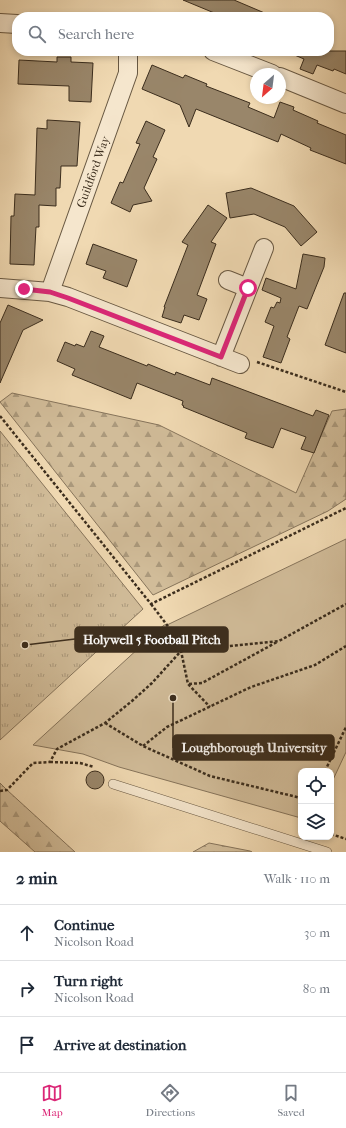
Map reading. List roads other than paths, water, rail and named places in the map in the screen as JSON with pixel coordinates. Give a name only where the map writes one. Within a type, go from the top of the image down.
[{"type":"street","points":[[0,23],[12,24]]},
{"type":"street","name":"Guildford Way","points":[[50,292],[128,73],[128,56]]},
{"type":"street","points":[[226,56],[257,68]]},
{"type":"street","points":[[286,79],[346,104]]},
{"type":"street","points":[[221,357],[264,248]]},
{"type":"street","points":[[228,280],[248,288]]},
{"type":"street","points":[[0,288],[50,292],[240,364]]},
{"type":"lane","points":[[114,784],[327,852]]},
{"type":"place","name":"Holywell 5 Football Pitch","points":[[25,645]]},
{"type":"place","name":"Loughborough University","points":[[173,698]]}]
